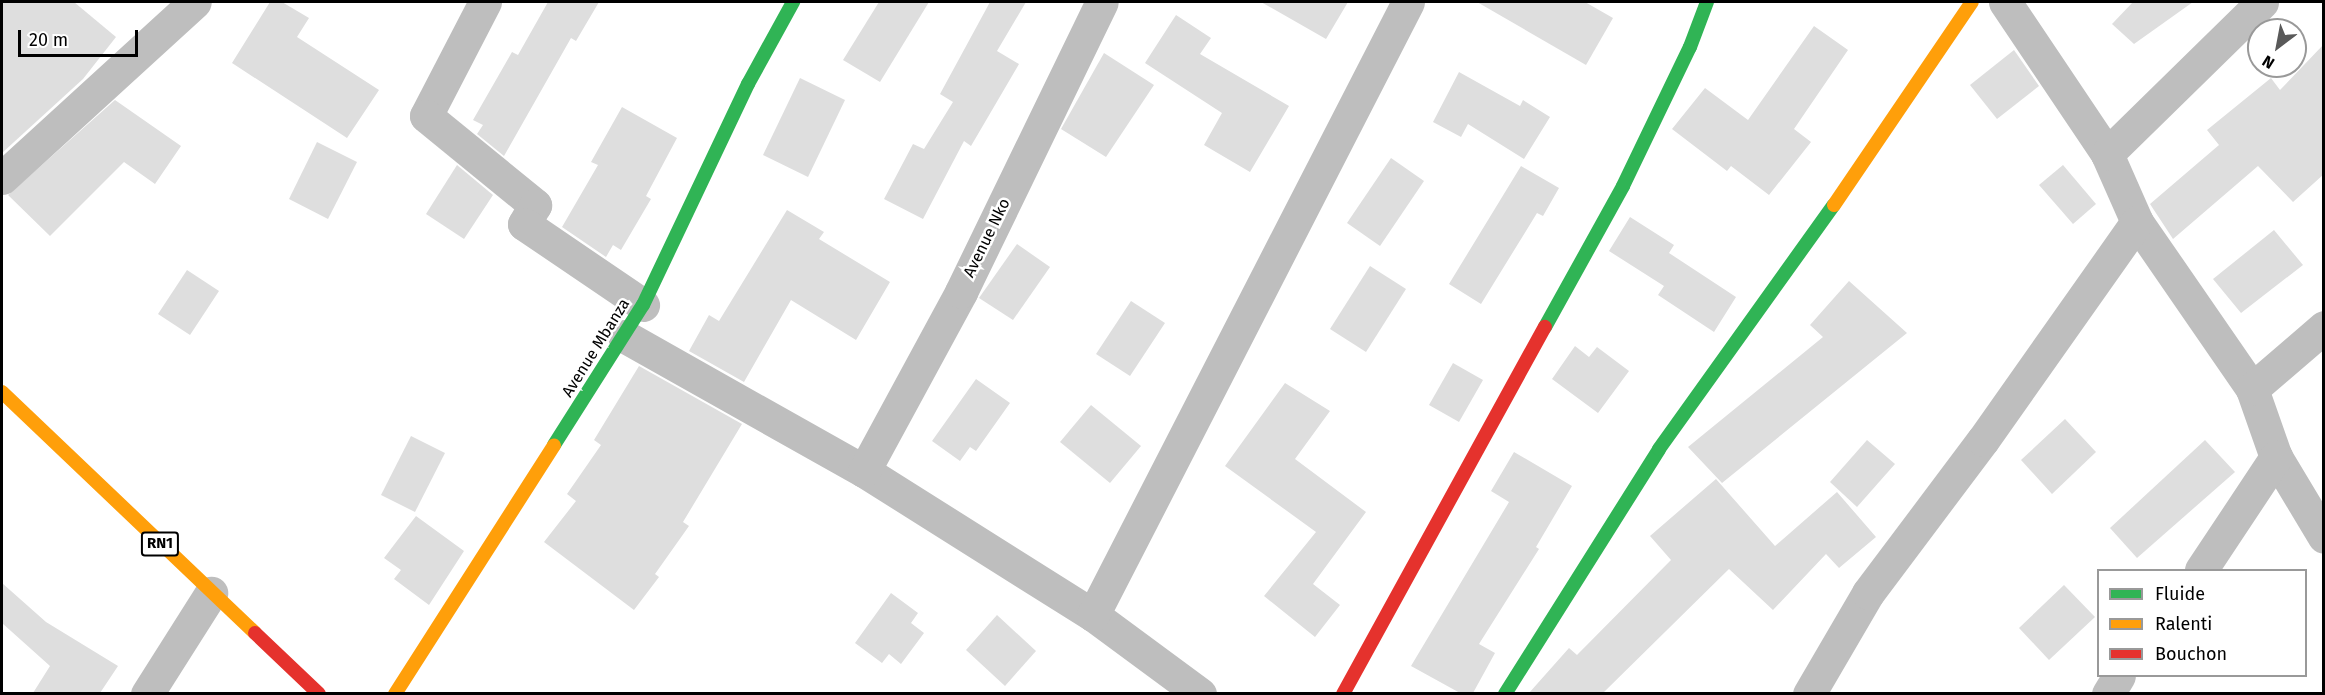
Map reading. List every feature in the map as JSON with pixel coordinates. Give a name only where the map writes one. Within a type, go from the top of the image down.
[{"type":"main road","name":"Avenue Mbanza","points":[[395,693],[643,305],[748,84],[794,2]]},
{"type":"main road","points":[[1343,693],[1623,186],[1690,47],[1707,2]]},
{"type":"main road","points":[[1505,693],[1659,449],[1817,229],[1972,2]]},
{"type":"main road","name":"RN1","points":[[2,392],[319,693]]},
{"type":"street","points":[[2,178],[195,2]]},
{"type":"street","points":[[486,2],[426,116],[535,205],[524,224],[643,305]]},
{"type":"street","name":"Avenue Nko","points":[[864,471],[961,292],[1102,2]]},
{"type":"street","points":[[1093,615],[1408,2]]},
{"type":"street","points":[[2005,2],[2108,154],[2137,222],[2252,389],[2277,457],[2324,537]]},
{"type":"street","points":[[2108,154],[2262,2]]},
{"type":"street","points":[[1809,693],[1868,593],[1983,440],[2137,222]]},
{"type":"street","points":[[2252,389],[2324,327]]},
{"type":"street","points":[[624,336],[864,471],[1093,615],[1200,693]]},
{"type":"street","points":[[2202,569],[2277,457]]},
{"type":"street","points":[[147,693],[212,593]]},
{"type":"street","points":[[2108,693],[2118,677]]},
{"type":"building","points":[[2,2],[74,2],[116,37],[83,79],[2,153]]},
{"type":"building","points":[[270,2],[282,2],[309,18],[297,37],[379,90],[347,138],[232,63]]},
{"type":"building","points":[[548,2],[599,2],[576,41],[571,38],[504,156],[477,134],[483,125],[473,120],[512,52],[518,55]]},
{"type":"building","points":[[879,2],[929,2],[880,82],[843,60]]},
{"type":"building","points":[[990,2],[1026,2],[997,51],[1019,64],[971,146],[964,141],[923,219],[884,199],[913,144],[924,149],[953,102],[940,94]]},
{"type":"building","points":[[1261,2],[1348,2],[1326,39]]},
{"type":"building","points":[[1477,2],[1585,2],[1613,18],[1586,65]]},
{"type":"building","points":[[2133,2],[2193,2],[2134,44],[2112,24]]},
{"type":"building","points":[[1176,15],[1211,38],[1200,54],[1289,106],[1250,172],[1204,145],[1222,113],[1145,63]]},
{"type":"building","points":[[1814,26],[1848,50],[1794,129],[1811,142],[1769,195],[1731,166],[1727,171],[1672,129],[1705,88],[1748,120]]},
{"type":"building","points":[[2324,44],[2324,174],[2293,202],[2258,166],[2173,239],[2150,204],[2219,145],[2207,130],[2271,78],[2280,90],[2291,78],[2307,78],[2307,62]]},
{"type":"building","points":[[2014,50],[2039,86],[1997,119],[1970,85]]},
{"type":"building","points":[[1104,53],[1154,85],[1106,157],[1061,129]]},
{"type":"building","points":[[1459,72],[1520,106],[1523,100],[1550,117],[1524,159],[1468,124],[1461,137],[1433,122]]},
{"type":"building","points":[[800,78],[845,100],[808,177],[763,155]]},
{"type":"building","points":[[115,100],[181,146],[155,184],[124,162],[50,236],[8,195]]},
{"type":"building","points":[[622,107],[677,138],[646,196],[651,199],[621,250],[613,245],[606,257],[562,227],[598,165],[591,162]]},
{"type":"building","points":[[317,142],[357,162],[328,219],[289,199]]},
{"type":"building","points":[[1391,158],[1424,181],[1380,246],[1347,223]]},
{"type":"building","points":[[457,165],[493,195],[464,239],[426,214]]},
{"type":"building","points":[[2063,165],[2096,204],[2073,224],[2039,185]]},
{"type":"building","points":[[1521,166],[1559,188],[1543,216],[1537,213],[1481,304],[1449,284]]},
{"type":"building","points":[[787,210],[824,232],[819,239],[890,282],[856,340],[791,300],[744,382],[689,351],[709,315],[719,321]]},
{"type":"building","points":[[1630,217],[1674,245],[1669,253],[1736,297],[1714,332],[1658,295],[1664,286],[1609,251]]},
{"type":"building","points":[[2274,230],[2303,265],[2241,313],[2213,279]]},
{"type":"building","points":[[1017,244],[1050,267],[1013,320],[979,298]]},
{"type":"building","points":[[1370,266],[1406,289],[1366,352],[1330,329]]},
{"type":"building","points":[[187,270],[219,291],[190,335],[158,314]]},
{"type":"building","points":[[1849,281],[1907,333],[1722,483],[1688,447],[1823,337],[1810,325]]},
{"type":"building","points":[[1131,301],[1165,323],[1130,376],[1096,354]]},
{"type":"building","points":[[1575,346],[1589,357],[1597,347],[1629,371],[1598,413],[1552,379]]},
{"type":"building","points":[[1453,363],[1483,380],[1459,422],[1429,405]]},
{"type":"building","points":[[639,366],[742,424],[683,522],[689,526],[655,574],[659,577],[634,610],[544,542],[576,501],[567,494],[601,445],[594,440]]},
{"type":"building","points":[[976,379],[1010,403],[976,451],[970,447],[960,461],[932,441]]},
{"type":"building","points":[[1285,383],[1330,411],[1295,459],[1366,512],[1313,584],[1340,605],[1315,637],[1264,596],[1316,532],[1225,466]]},
{"type":"building","points":[[1091,405],[1141,446],[1110,483],[1060,442]]},
{"type":"building","points":[[2065,419],[2096,452],[2052,494],[2021,460]]},
{"type":"building","points":[[411,436],[445,453],[415,512],[381,495]]},
{"type":"building","points":[[1867,440],[1895,464],[1857,507],[1830,482]]},
{"type":"building","points":[[2205,440],[2235,472],[2137,558],[2110,528]]},
{"type":"building","points":[[1514,452],[1572,486],[1536,547],[1539,549],[1479,644],[1495,653],[1473,693],[1460,693],[1411,666],[1509,502],[1491,491]]},
{"type":"building","points":[[1716,479],[1775,546],[1837,492],[1876,537],[1839,568],[1826,554],[1773,610],[1729,569],[1603,693],[1529,693],[1569,648],[1577,655],[1671,560],[1650,536]]},
{"type":"building","points":[[416,516],[464,551],[429,605],[394,579],[401,570],[384,558]]},
{"type":"building","points":[[2,583],[46,622],[118,666],[100,693],[33,693],[50,666],[2,623]]},
{"type":"building","points":[[2064,585],[2095,617],[2049,660],[2019,628]]},
{"type":"building","points":[[891,593],[918,613],[911,623],[924,633],[901,664],[889,654],[882,663],[855,643]]},
{"type":"building","points":[[997,615],[1036,651],[1005,686],[966,650]]},
{"type":"traffic: fast","points":[[554,445],[643,305],[748,84],[793,2]]},
{"type":"traffic: fast","points":[[1545,327],[1623,186],[1690,47],[1707,2]]},
{"type":"traffic: fast","points":[[1505,694],[1659,449],[1834,205]]},
{"type":"traffic: slow","points":[[1834,205],[1972,2]]},
{"type":"traffic: slow","points":[[2,392],[255,633]]},
{"type":"traffic: slow","points":[[395,694],[554,445]]},
{"type":"traffic: jam","points":[[1343,694],[1545,327]]},
{"type":"traffic: jam","points":[[255,633],[319,694]]}]
